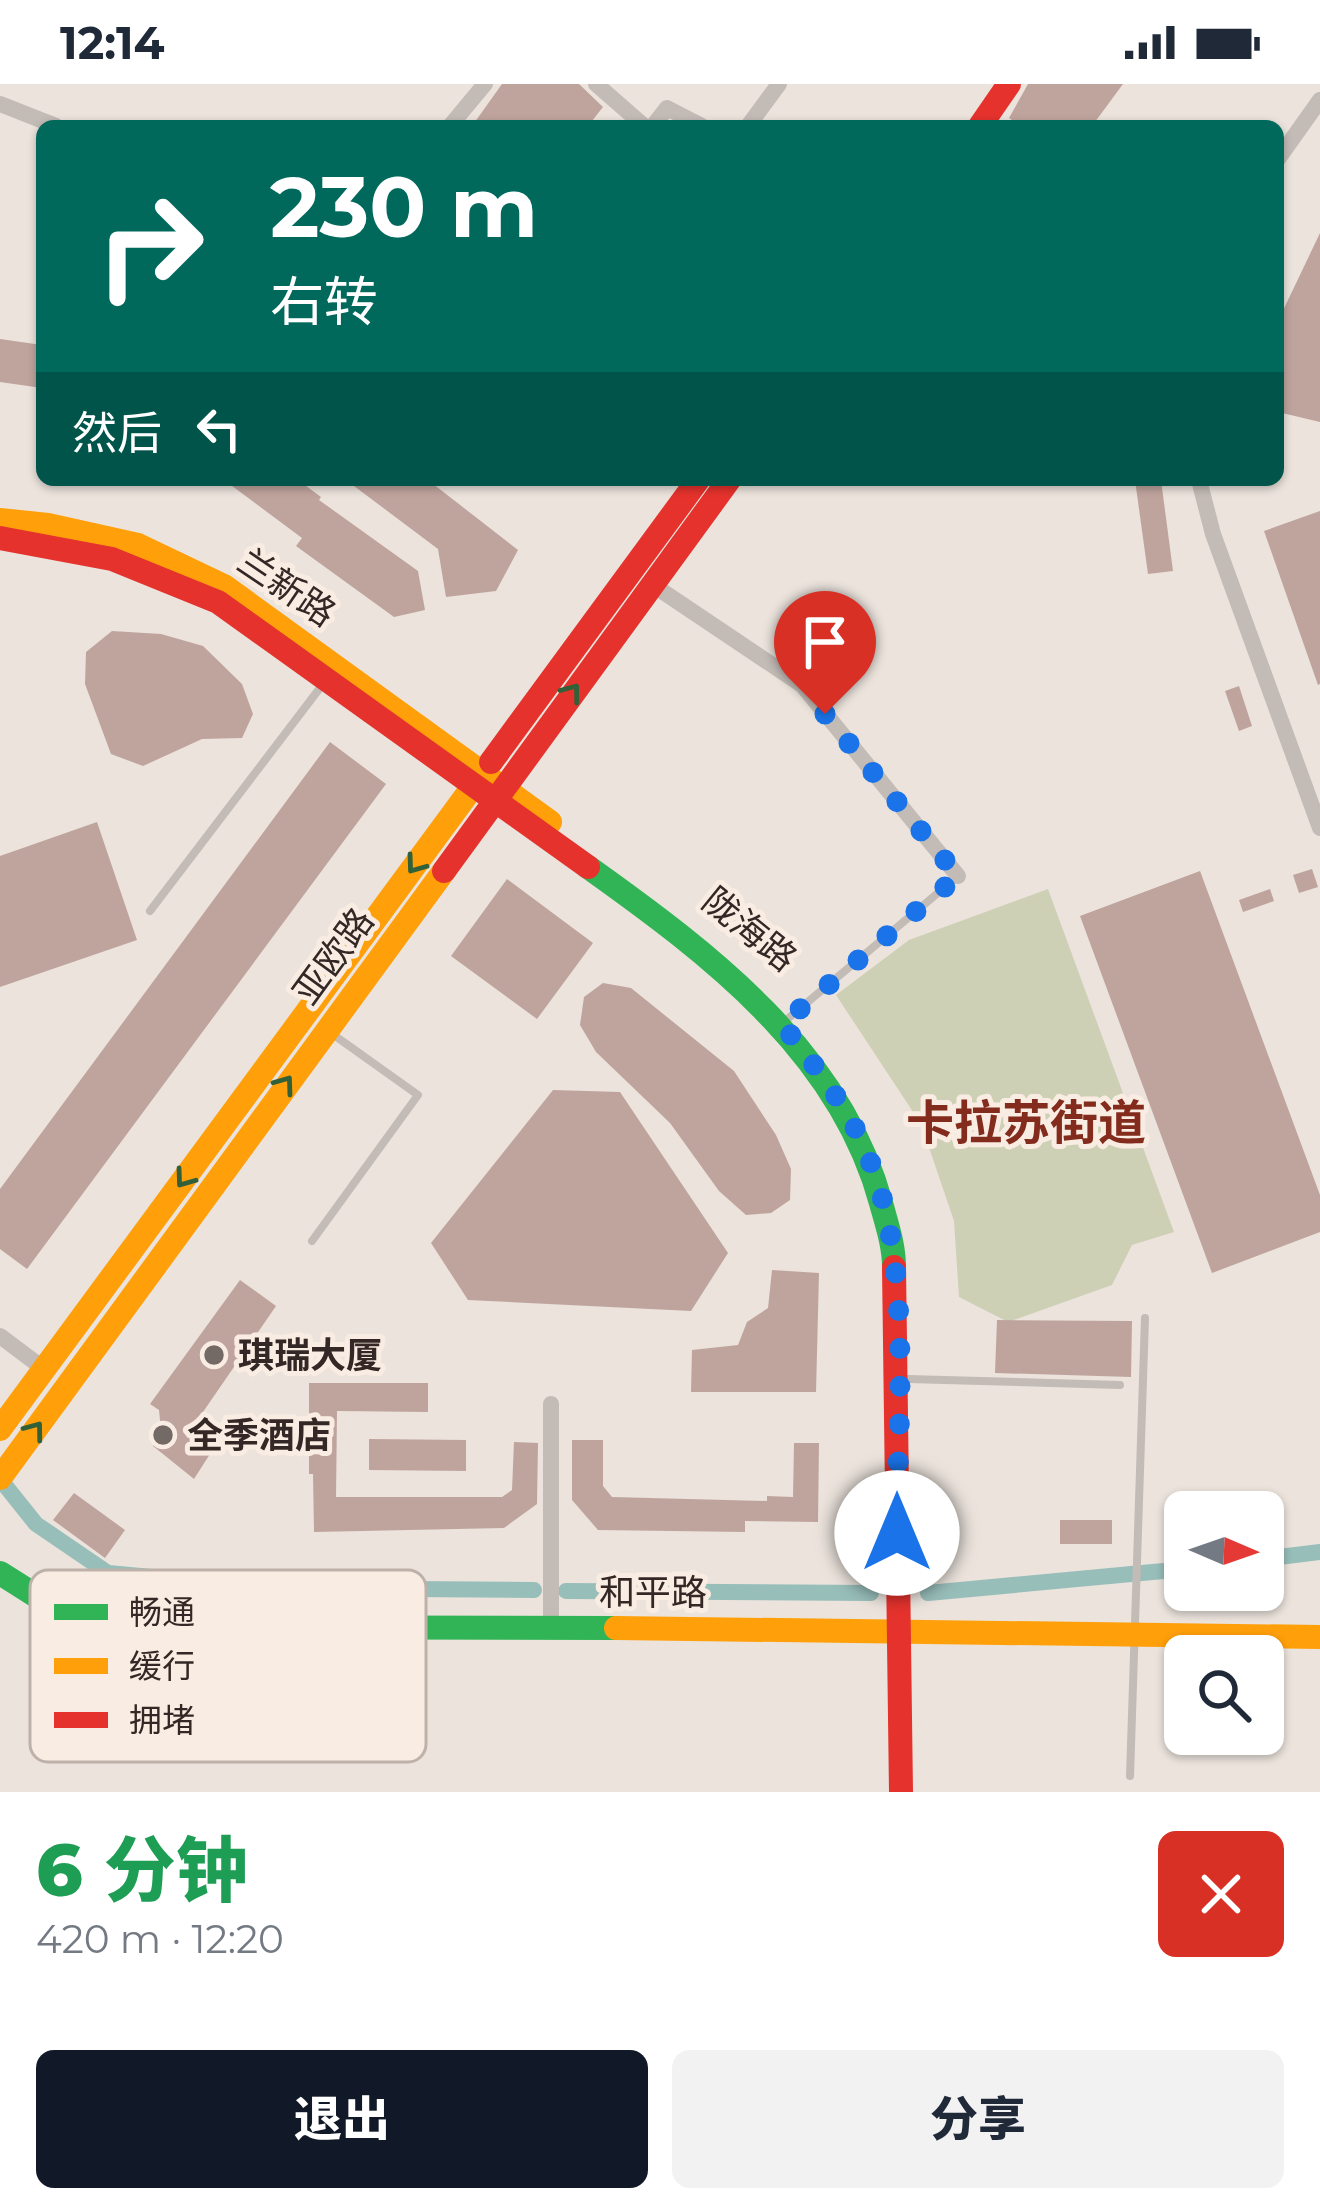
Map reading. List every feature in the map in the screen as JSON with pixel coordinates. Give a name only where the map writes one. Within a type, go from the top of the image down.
[{"type":"main road","points":[[984,120],[1009,84]]},
{"type":"main road","name":"亚欧路","points":[[0,1478],[325,1028],[694,486]]},
{"type":"main road","name":"亚欧路","points":[[0,1429],[488,786],[653,585],[725,486]]},
{"type":"main road","name":"兰新路","points":[[0,520],[91,533],[159,554],[224,586],[488,786]]},
{"type":"main road","name":"兰新路","points":[[0,538],[86,550],[174,579],[332,671]]},
{"type":"main road","name":"陇海路","points":[[488,786],[788,1018],[846,1087],[878,1146],[899,1202],[910,1270],[902,1629]]},
{"type":"main road","name":"陇海路","points":[[788,1018],[866,1150],[887,1209],[897,1300],[901,1792]]},
{"type":"main road","name":"和平路","points":[[0,1573],[30,1592]]},
{"type":"main road","name":"和平路","points":[[426,1628],[902,1629],[1320,1637]]},
{"type":"street","points":[[455,120],[485,84]]},
{"type":"street","points":[[596,84],[641,120]]},
{"type":"street","points":[[752,120],[779,84]]},
{"type":"street","points":[[1284,151],[1320,100]]},
{"type":"street","points":[[0,104],[41,120]]},
{"type":"street","points":[[655,120],[667,108],[690,120]]},
{"type":"street","points":[[1201,486],[1213,534],[1320,829]]},
{"type":"street","points":[[653,585],[802,685],[958,876]]},
{"type":"street","points":[[0,1336],[44,1369]]},
{"type":"street","points":[[550,1404],[551,1628]]},
{"type":"lane","points":[[150,911],[332,671]]},
{"type":"lane","points":[[788,1018],[958,876]]},
{"type":"lane","points":[[312,1241],[418,1095],[325,1028]]},
{"type":"lane","points":[[1130,1776],[1145,1318]]},
{"type":"lane","points":[[908,1379],[1120,1385]]},
{"type":"green space","points":[[1048,889],[1174,1232],[1132,1245],[1112,1285],[1008,1322],[959,1297],[954,1221],[921,1124],[836,995],[909,940]]},
{"type":"building","points":[[502,84],[579,84],[603,107],[593,120],[476,120]]},
{"type":"building","points":[[1028,84],[1123,84],[1096,120],[1009,118]]},
{"type":"building","points":[[1320,233],[1320,422],[1284,413],[1284,308]]},
{"type":"building","points":[[0,339],[36,344],[36,387],[0,382]]},
{"type":"building","points":[[232,486],[306,486],[418,571],[425,610],[394,617],[296,546],[302,538]]},
{"type":"building","points":[[354,486],[436,486],[518,550],[496,591],[446,597],[438,549]]},
{"type":"building","points":[[1136,486],[1162,486],[1173,571],[1148,574]]},
{"type":"building","points":[[1320,511],[1320,684],[1318,685],[1264,531]]},
{"type":"building","points":[[112,631],[161,634],[203,646],[242,684],[253,714],[242,738],[202,739],[143,766],[111,754],[85,684],[86,652]]},
{"type":"building","points":[[1239,686],[1252,726],[1239,731],[1225,691]]},
{"type":"building","points":[[330,742],[386,784],[27,1269],[0,1249],[0,1189]]},
{"type":"building","points":[[97,822],[137,940],[0,987],[0,856]]},
{"type":"building","points":[[1312,869],[1318,887],[1299,893],[1293,875]]},
{"type":"building","points":[[1200,871],[1320,1195],[1320,1232],[1212,1273],[1080,916]]},
{"type":"building","points":[[507,879],[593,943],[537,1019],[451,956]]},
{"type":"building","points":[[1270,889],[1274,901],[1243,912],[1239,900]]},
{"type":"building","points":[[603,983],[631,988],[734,1071],[776,1135],[791,1169],[790,1200],[771,1213],[746,1215],[719,1191],[670,1123],[596,1052],[580,1025],[584,997]]},
{"type":"building","points":[[553,1090],[620,1092],[728,1253],[691,1311],[468,1300],[431,1243]]},
{"type":"building","points":[[772,1270],[819,1273],[816,1392],[691,1392],[692,1350],[738,1345],[747,1322],[768,1308]]},
{"type":"building","name":"琪瑞大厦","points":[[240,1280],[276,1306],[194,1425],[217,1443],[194,1479],[153,1446],[161,1430],[159,1410],[150,1404]]},
{"type":"building","points":[[997,1320],[1132,1321],[1131,1377],[995,1373]]},
{"type":"building","points":[[309,1383],[428,1383],[428,1412],[337,1411],[336,1497],[502,1497],[512,1490],[514,1442],[538,1443],[537,1504],[504,1528],[314,1532]]},
{"type":"building","points":[[369,1439],[466,1440],[466,1471],[369,1470]]},
{"type":"building","points":[[572,1440],[603,1440],[603,1486],[612,1497],[767,1501],[767,1496],[793,1497],[794,1443],[819,1443],[818,1522],[745,1521],[745,1532],[598,1530],[572,1500]]},
{"type":"building","points":[[74,1493],[125,1530],[105,1558],[53,1520]]},
{"type":"building","points":[[1060,1520],[1112,1520],[1112,1544],[1060,1544]]},
{"type":"waterway","points":[[0,1479],[36,1524],[104,1570]]},
{"type":"waterway","points":[[1284,1556],[1320,1552]]},
{"type":"waterway","points":[[928,1593],[1164,1571]]},
{"type":"waterway","points":[[426,1589],[534,1590]]},
{"type":"waterway","points":[[566,1591],[871,1593]]},
{"type":"traffic: fast","points":[[588,867],[724,972],[802,1053],[835,1099],[862,1149],[888,1227],[894,1267]]},
{"type":"traffic: fast","points":[[0,1573],[30,1592]]},
{"type":"traffic: fast","points":[[426,1628],[616,1628]]},
{"type":"traffic: slow","points":[[0,520],[48,525],[138,545],[224,586],[550,822]]},
{"type":"traffic: slow","points":[[0,1429],[491,762]]},
{"type":"traffic: slow","points":[[0,1478],[444,871]]},
{"type":"traffic: slow","points":[[616,1628],[1320,1637]]},
{"type":"traffic: jam","points":[[984,120],[1009,84]]},
{"type":"traffic: jam","points":[[491,762],[694,486]]},
{"type":"traffic: jam","points":[[444,871],[725,486]]},
{"type":"traffic: jam","points":[[0,538],[112,559],[218,602],[588,867]]},
{"type":"traffic: jam","points":[[894,1267],[901,1792]]},
{"type":"place","name":"琪瑞大厦","points":[[214,1355]]},
{"type":"place","name":"全季酒店","points":[[163,1435]]},
{"type":"district","name":"卡拉苏街道","points":[[1026,1123]]},
{"type":"route","points":[[825,714],[958,876],[782,1024],[814,1064],[866,1150],[887,1209],[897,1300],[897,1533]]}]
